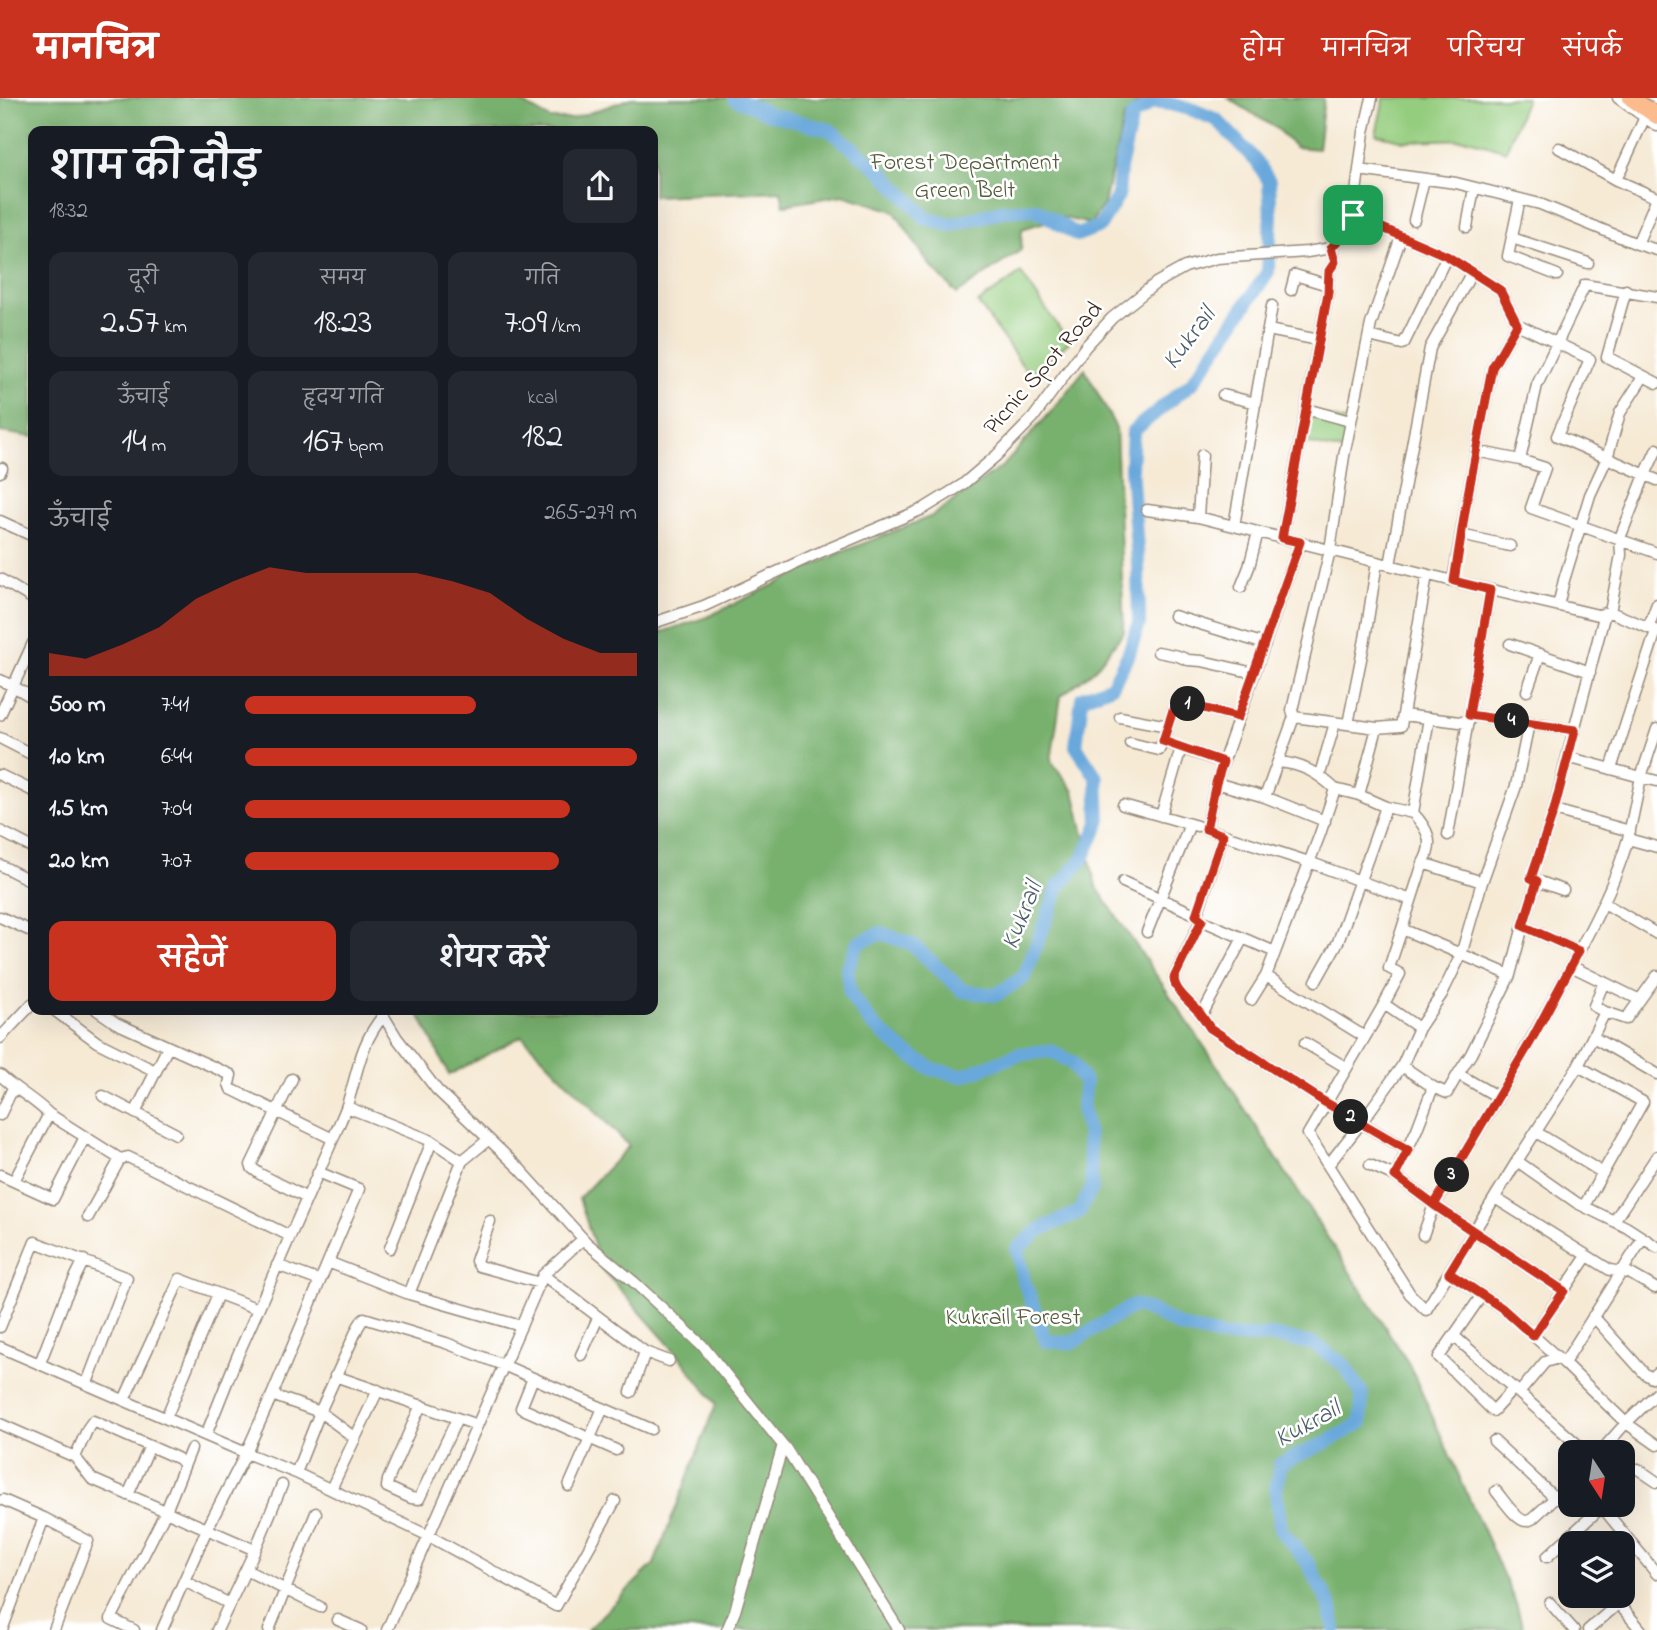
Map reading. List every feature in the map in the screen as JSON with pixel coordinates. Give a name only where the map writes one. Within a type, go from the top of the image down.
[{"type":"highway","points":[[1631,98],[1651,117]]},
{"type":"highway","points":[[1650,98],[1657,103]]},
{"type":"street","points":[[1282,538],[1328,293],[1329,271],[1335,262],[1331,248],[1342,236],[1353,215],[1364,132],[1372,98]]},
{"type":"street","points":[[1618,98],[1651,117],[1657,126]]},
{"type":"street","points":[[1616,180],[1651,117]]},
{"type":"street","points":[[1559,149],[1616,180],[1657,198],[1637,244]]},
{"type":"street","points":[[1359,170],[1456,183],[1540,204],[1657,250]]},
{"type":"street","points":[[1414,220],[1424,179]]},
{"type":"street","points":[[1467,227],[1474,188]]},
{"type":"street","points":[[1520,199],[1508,256],[1557,275]]},
{"type":"street","points":[[1353,215],[1447,256],[1500,290],[1517,324],[1590,359],[1557,436],[1657,480]]},
{"type":"street","points":[[1265,797],[1294,717],[1292,710],[1330,550],[1350,421],[1369,335],[1401,237]]},
{"type":"street","points":[[1511,238],[1588,263]]},
{"type":"street","name":"Picnic Spot Road","points":[[658,621],[704,606],[816,554],[923,509],[961,485],[996,456],[1033,418],[1086,346],[1112,318],[1156,282],[1185,267],[1217,258],[1331,248]]},
{"type":"street","points":[[1369,335],[1404,343],[1447,256]]},
{"type":"street","points":[[1390,565],[1430,348],[1472,272]]},
{"type":"street","points":[[1291,290],[1295,275],[1328,285]]},
{"type":"street","points":[[1520,460],[1537,385],[1585,285],[1657,297]]},
{"type":"street","points":[[1626,290],[1607,357],[1657,383]]},
{"type":"street","points":[[1234,526],[1272,306]]},
{"type":"street","points":[[1454,581],[1475,451],[1492,368],[1517,324]]},
{"type":"street","points":[[1268,330],[1319,340]]},
{"type":"street","points":[[1558,606],[1590,495],[1607,458],[1620,413],[1643,377]]},
{"type":"street","points":[[1223,395],[1256,403]]},
{"type":"street","points":[[1306,409],[1350,421]]},
{"type":"street","points":[[1563,890],[1531,878],[1554,810],[1607,612],[1621,555],[1620,538],[1657,449]]},
{"type":"street","points":[[1475,451],[1545,468],[1531,508],[1657,553]]},
{"type":"street","points":[[1198,517],[1202,455]]},
{"type":"street","points":[[1147,510],[1198,517],[1598,615],[1607,612],[1654,630]]},
{"type":"street","points":[[0,521],[28,534]]},
{"type":"street","points":[[1241,587],[1258,532]]},
{"type":"street","points":[[1461,535],[1510,546]]},
{"type":"street","points":[[1206,829],[1216,783],[1300,542]]},
{"type":"street","points":[[1348,724],[1377,562]]},
{"type":"street","points":[[1294,717],[1377,728],[1401,726],[1427,575]]},
{"type":"street","points":[[0,579],[28,596]]},
{"type":"street","points":[[1448,835],[1490,590]]},
{"type":"street","points":[[1611,769],[1654,630],[1657,604]]},
{"type":"street","points":[[1174,616],[1265,644]]},
{"type":"street","points":[[1510,644],[1590,672]]},
{"type":"street","points":[[1158,652],[1254,673]]},
{"type":"street","points":[[0,715],[28,654]]},
{"type":"street","points":[[1527,691],[1540,654]]},
{"type":"street","points":[[0,680],[28,695]]},
{"type":"street","points":[[1130,743],[1160,750],[1176,701],[1238,717]]},
{"type":"street","points":[[1403,715],[1429,719],[1529,723],[1575,730]]},
{"type":"street","points":[[1120,717],[1168,726]]},
{"type":"street","points":[[1413,813],[1429,719]]},
{"type":"street","points":[[1320,774],[1335,723]]},
{"type":"street","points":[[1329,1164],[1362,1124],[1402,1066],[1419,1028],[1441,995],[1461,954],[1482,882],[1516,786],[1529,723]]},
{"type":"street","points":[[1359,795],[1377,728]]},
{"type":"street","points":[[1423,1235],[1434,1205],[1498,1097],[1604,903],[1621,863],[1641,778],[1657,729]]},
{"type":"street","points":[[0,738],[28,752]]},
{"type":"street","points":[[1163,741],[1223,762]]},
{"type":"street","points":[[1161,816],[1181,748]]},
{"type":"street","points":[[1567,757],[1657,781]]},
{"type":"street","points":[[1278,762],[1320,774],[1335,789],[1359,795],[1386,807],[1413,813],[1422,822],[1430,842],[1429,853],[1423,863],[1389,968],[1400,974],[1308,1134],[1410,1294],[1426,1310],[1578,1066],[1605,1012]]},
{"type":"street","points":[[0,775],[28,789]]},
{"type":"street","points":[[1216,783],[1265,797],[1325,821]]},
{"type":"street","points":[[1251,1000],[1266,976],[1335,789]]},
{"type":"street","points":[[1123,805],[1310,862],[1411,900]]},
{"type":"street","points":[[1316,981],[1338,943],[1386,807]]},
{"type":"street","points":[[1554,810],[1657,847]]},
{"type":"street","points":[[1147,932],[1190,824]]},
{"type":"street","points":[[0,831],[28,845]]},
{"type":"street","points":[[1223,835],[1199,917],[1174,978],[1178,990],[1202,1015],[1210,1028],[1326,1103],[1408,1150]]},
{"type":"street","points":[[1423,863],[1482,882]]},
{"type":"street","points":[[0,865],[28,880]]},
{"type":"street","points":[[1402,1066],[1447,1093],[1471,1054],[1510,975],[1537,881]]},
{"type":"street","points":[[1123,882],[1275,952]]},
{"type":"street","points":[[1604,903],[1657,934]]},
{"type":"street","points":[[1,920],[28,930]]},
{"type":"street","points":[[1523,926],[1579,951]]},
{"type":"street","points":[[1402,929],[1510,975]]},
{"type":"street","points":[[1202,1015],[1243,937]]},
{"type":"street","points":[[1571,966],[1640,1000]]},
{"type":"street","points":[[1266,976],[1365,1037]]},
{"type":"street","points":[[1604,982],[1594,1006],[1626,1019],[1640,1000],[1653,991],[1657,976]]},
{"type":"street","points":[[1384,1004],[1419,1028]]},
{"type":"street","points":[[0,1038],[28,1008]]},
{"type":"street","points":[[61,1015],[97,1042],[155,1070]]},
{"type":"street","points":[[104,1015],[116,1023],[232,1075],[229,1084],[231,1089],[333,1139]]},
{"type":"street","points":[[205,1435],[333,1139],[371,1031],[381,1015]]},
{"type":"street","points":[[383,1015],[397,1038],[437,1090],[520,1169],[583,1239],[702,1345],[783,1445],[899,1630]]},
{"type":"street","points":[[1593,1037],[1657,1074]]},
{"type":"street","points":[[1305,1043],[1347,1068]]},
{"type":"street","points":[[135,1113],[168,1047]]},
{"type":"street","points":[[1578,1066],[1643,1102],[1584,1206]]},
{"type":"street","points":[[1458,1074],[1498,1097]]},
{"type":"street","points":[[0,1075],[50,1114],[120,1158],[128,1157],[290,1236]]},
{"type":"street","points":[[292,1079],[251,1165],[260,1174],[307,1198]]},
{"type":"street","points":[[0,1115],[13,1087]]},
{"type":"street","points":[[1395,1176],[1433,1087]]},
{"type":"street","points":[[103,1096],[176,1134]]},
{"type":"street","points":[[346,1107],[432,1141],[462,1161]]},
{"type":"street","points":[[14,1181],[50,1114]]},
{"type":"street","points":[[1536,1132],[1603,1173]]},
{"type":"street","points":[[0,1175],[53,1199],[85,1137]]},
{"type":"street","points":[[410,1294],[462,1161],[489,1139]]},
{"type":"street","points":[[390,1248],[432,1141]]},
{"type":"street","points":[[1614,1221],[1657,1156]]},
{"type":"street","points":[[88,1217],[120,1158]]},
{"type":"street","points":[[1517,1161],[1584,1206],[1656,1244]]},
{"type":"street","points":[[1370,1165],[1395,1176],[1564,1291]]},
{"type":"street","points":[[162,1630],[272,1395],[359,1189],[318,1172]]},
{"type":"street","points":[[1495,1198],[1610,1270],[1629,1273],[1655,1288]]},
{"type":"street","points":[[490,1221],[476,1261],[479,1266],[542,1279],[645,1352],[669,1361]]},
{"type":"street","points":[[1561,1361],[1643,1238]]},
{"type":"street","points":[[387,1630],[542,1279],[583,1239]]},
{"type":"street","points":[[0,1327],[36,1242],[127,1278],[87,1383]]},
{"type":"street","points":[[1533,1336],[1587,1256]]},
{"type":"street","points":[[40,1363],[65,1298],[84,1260]]},
{"type":"street","points":[[328,1262],[410,1294],[521,1326]]},
{"type":"street","points":[[277,1265],[320,1281]]},
{"type":"street","points":[[1449,1273],[1502,1308],[1626,1423],[1657,1446]]},
{"type":"street","points":[[124,1400],[180,1279],[258,1309]]},
{"type":"street","points":[[166,1418],[218,1294]]},
{"type":"street","points":[[1482,1295],[1439,1357],[1493,1411],[1545,1362],[1561,1361]]},
{"type":"street","points":[[1593,1316],[1645,1374],[1652,1378],[1657,1373]]},
{"type":"street","points":[[296,1473],[335,1376],[365,1318],[446,1343],[503,1365],[651,1429]]},
{"type":"street","points":[[581,1355],[598,1318]]},
{"type":"street","points":[[1454,1336],[1572,1440]]},
{"type":"street","points":[[0,1347],[331,1489],[429,1536],[556,1606],[615,1501]]},
{"type":"street","points":[[631,1392],[645,1352]]},
{"type":"street","points":[[335,1376],[477,1425]]},
{"type":"street","points":[[533,1378],[521,1408],[616,1450]]},
{"type":"street","points":[[331,1489],[378,1390]]},
{"type":"street","points":[[1611,1440],[1657,1393]]},
{"type":"street","points":[[272,1395],[320,1412],[355,1438]]},
{"type":"street","points":[[422,1405],[387,1487],[411,1498],[419,1499],[457,1419]]},
{"type":"street","points":[[569,1486],[603,1408]]},
{"type":"street","points":[[75,1457],[93,1421],[184,1463]]},
{"type":"street","points":[[0,1424],[75,1457],[92,1479],[255,1550]]},
{"type":"street","points":[[1494,1441],[1556,1499],[1526,1521],[1516,1515],[1496,1491]]},
{"type":"street","points":[[727,1630],[743,1586],[783,1445]]},
{"type":"street","points":[[128,1494],[150,1446]]},
{"type":"street","points":[[134,1630],[111,1619],[166,1511],[191,1449]]},
{"type":"street","points":[[1638,1469],[1657,1482]]},
{"type":"street","points":[[217,1630],[282,1485]]},
{"type":"street","points":[[1,1502],[44,1518],[88,1541],[54,1630]]},
{"type":"street","points":[[269,1630],[316,1513]]},
{"type":"street","points":[[1580,1531],[1593,1517]]},
{"type":"street","points":[[1612,1517],[1657,1574]]},
{"type":"street","points":[[2,1630],[44,1518]]},
{"type":"street","points":[[1547,1557],[1558,1551]]},
{"type":"street","points":[[246,1570],[320,1607]]},
{"type":"street","points":[[184,1581],[230,1604]]},
{"type":"street","points":[[1550,1603],[1574,1630]]},
{"type":"street","points":[[1588,1630],[1609,1608]]},
{"type":"street","points":[[1623,1608],[1641,1630]]},
{"type":"street","points":[[338,1620],[361,1630]]},
{"type":"green space","name":"Forest Department Green Belt","points":[[0,98],[514,98],[550,119],[572,119],[632,98],[1142,98],[1124,117],[1104,204],[1090,224],[1061,217],[1022,229],[1021,250],[957,294],[929,264],[894,211],[843,195],[784,205],[781,191],[658,196],[658,126],[28,126],[28,436],[0,432]]},
{"type":"green space","points":[[1228,98],[1324,98],[1318,149],[1295,147],[1277,129]]},
{"type":"green space","points":[[1384,98],[1526,98],[1506,151],[1469,139],[1404,141],[1376,134]]},
{"type":"green space","points":[[1021,273],[1069,342],[1030,376],[978,303]]},
{"type":"green space","name":"Kukrail Forest","points":[[1085,369],[1116,428],[1124,632],[1094,670],[1061,696],[1051,761],[1074,791],[1096,886],[1212,1058],[1409,1364],[1517,1606],[1523,1630],[587,1630],[654,1564],[716,1404],[680,1357],[602,1269],[579,1198],[629,1146],[522,1036],[449,1075],[419,1015],[658,1015],[658,633],[707,617],[842,552],[932,516],[1004,465]]},
{"type":"green space","points":[[1312,414],[1350,422],[1343,451],[1306,443]]},
{"type":"waterway","name":"Kukrail","points":[[734,98],[770,114],[830,130],[880,170],[926,218],[951,225],[1001,211],[1036,209],[1077,235],[1100,226],[1118,196],[1120,168],[1132,116],[1152,102],[1193,110],[1217,120],[1257,162],[1269,181],[1271,216],[1268,272],[1193,382],[1133,431],[1131,468],[1139,623],[1129,653],[1112,686],[1082,698],[1076,746],[1097,778],[1099,823],[1083,859],[1059,886],[1024,977],[996,995],[963,991],[912,944],[881,933],[858,943],[847,969],[850,994],[872,1024],[905,1052],[932,1069],[962,1076],[1020,1054],[1050,1051],[1072,1062],[1085,1083],[1082,1106],[1088,1135],[1092,1188],[1079,1212],[1039,1230],[1017,1249],[1024,1281],[1046,1341],[1071,1343],[1134,1305],[1181,1327],[1225,1337],[1273,1336],[1314,1344],[1344,1365],[1362,1394],[1361,1423],[1280,1464],[1276,1491],[1281,1530],[1308,1563],[1330,1605],[1335,1630]]},
{"type":"route","points":[[1353,215],[1342,236],[1331,248],[1335,262],[1329,271],[1328,293],[1282,538],[1300,542],[1265,644],[1238,717],[1176,701],[1163,741],[1223,762],[1206,829],[1223,835],[1196,915],[1202,920],[1174,983],[1210,1028],[1323,1101],[1408,1150],[1395,1176],[1434,1205],[1474,1232],[1449,1273],[1502,1308],[1533,1336],[1564,1291],[1434,1205],[1531,1041],[1579,951],[1523,926],[1537,881],[1531,878],[1554,810],[1575,730],[1469,715],[1490,590],[1454,581],[1492,368],[1517,324],[1500,290],[1447,256],[1353,215]]}]
